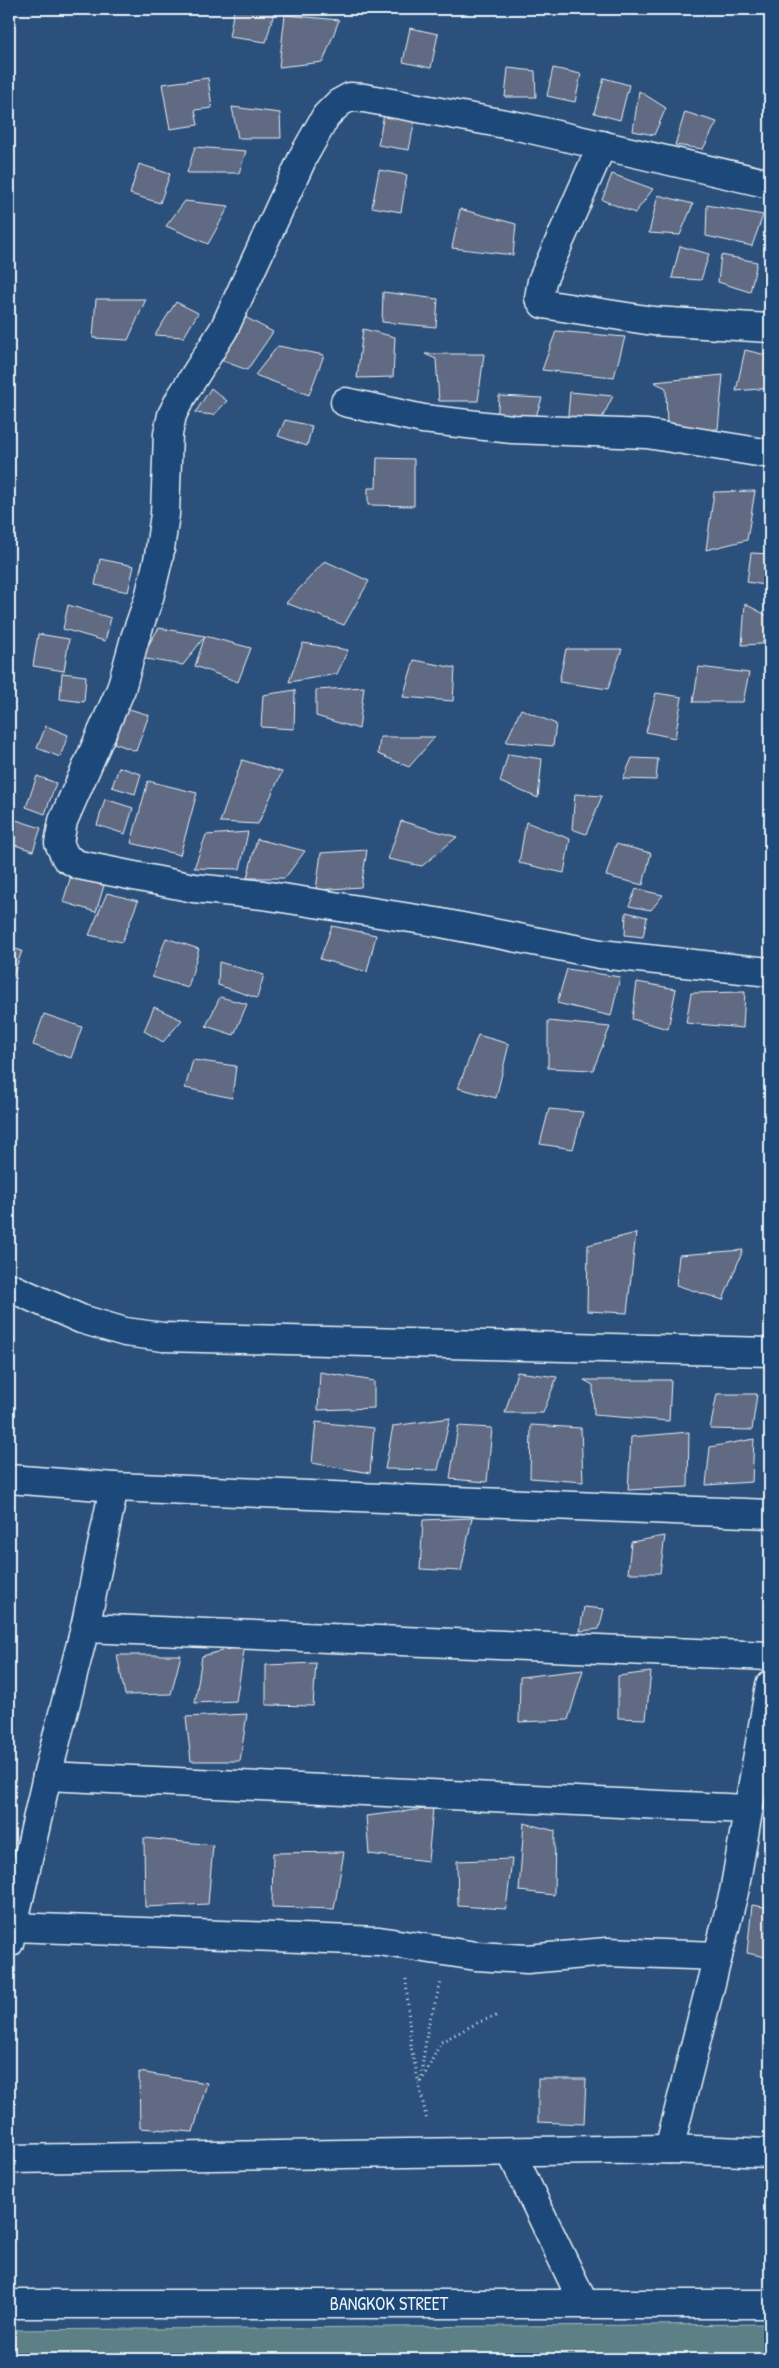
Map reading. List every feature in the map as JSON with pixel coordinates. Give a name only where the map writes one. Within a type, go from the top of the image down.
[{"type":"street","points":[[770,184],[522,127],[364,98],[350,97],[339,103],[330,112],[304,155],[224,329],[172,415],[168,434],[165,514],[159,556],[149,598],[135,638],[121,689],[63,821],[59,843],[66,858],[79,865],[194,888],[263,895],[436,922],[600,954],[770,972]]},
{"type":"street","points":[[602,145],[542,281],[539,298],[543,304],[653,321],[770,328]]},
{"type":"street","points":[[345,402],[424,419],[512,429],[647,434],[770,454]]},
{"type":"street","points":[[9,1287],[80,1319],[125,1332],[164,1336],[770,1352]]},
{"type":"street","points":[[9,1479],[114,1487],[770,1514]]},
{"type":"street","points":[[114,1487],[85,1628],[47,1776],[10,1935],[379,1941],[452,1952],[527,1959],[607,1952],[718,1956]]},
{"type":"street","points":[[85,1628],[770,1656]]},
{"type":"street","points":[[669,2149],[734,1892],[770,1685]]},
{"type":"street","points":[[47,1776],[747,1809]]},
{"type":"street","points":[[9,2159],[669,2149],[770,2152]]},
{"type":"street","points":[[511,2152],[584,2304]]},
{"type":"street","name":"BANGKOK STREET","points":[[9,2304],[770,2304]]},
{"type":"path","points":[[379,1941],[406,1978],[411,2047],[426,2120],[443,2152]]},
{"type":"path","points":[[419,2085],[428,2026],[452,1952]]},
{"type":"path","points":[[419,2085],[441,2042],[479,2022],[496,2016]]},
{"type":"green space","points":[[770,2324],[770,2359],[9,2359],[9,2330]]},
{"type":"building","points":[[234,9],[275,9],[266,42],[229,37]]},
{"type":"building","points":[[285,15],[339,20],[323,62],[279,67]]},
{"type":"building","points":[[410,28],[438,34],[431,68],[403,62]]},
{"type":"building","points":[[508,68],[535,71],[536,97],[505,97]]},
{"type":"building","points":[[553,68],[581,74],[575,102],[547,96]]},
{"type":"building","points":[[208,78],[212,108],[195,110],[198,125],[170,129],[162,84]]},
{"type":"building","points":[[604,78],[629,85],[620,120],[594,113]]},
{"type":"building","points":[[639,91],[666,108],[654,135],[633,131]]},
{"type":"building","points":[[232,107],[280,113],[281,138],[238,138]]},
{"type":"building","points":[[685,112],[717,122],[703,149],[675,145]]},
{"type":"building","points":[[384,114],[415,119],[409,150],[378,145]]},
{"type":"building","points":[[195,147],[246,151],[239,173],[187,173]]},
{"type":"building","points":[[139,164],[170,174],[160,203],[130,194]]},
{"type":"building","points":[[379,170],[407,175],[401,212],[372,207]]},
{"type":"building","points":[[612,174],[653,189],[635,213],[602,200]]},
{"type":"building","points":[[658,195],[693,204],[680,235],[649,233]]},
{"type":"building","points":[[185,201],[229,206],[208,244],[166,226]]},
{"type":"building","points":[[707,205],[763,215],[752,246],[706,236]]},
{"type":"building","points":[[460,209],[516,224],[513,255],[452,248]]},
{"type":"building","points":[[680,246],[709,254],[701,280],[672,278]]},
{"type":"building","points":[[721,255],[757,262],[750,292],[718,282]]},
{"type":"building","points":[[383,292],[438,299],[436,327],[382,322]]},
{"type":"building","points":[[96,299],[146,299],[128,340],[93,338]]},
{"type":"building","points":[[176,302],[198,313],[184,337],[155,335]]},
{"type":"building","points":[[243,316],[273,332],[247,370],[218,359]]},
{"type":"building","points":[[363,329],[395,337],[393,377],[357,378]]},
{"type":"building","points":[[556,331],[625,337],[614,377],[542,370]]},
{"type":"building","points":[[278,346],[324,355],[309,395],[255,375]]},
{"type":"building","points":[[745,350],[770,356],[770,388],[736,391]]},
{"type":"building","points":[[425,354],[484,354],[478,401],[439,401],[436,359]]},
{"type":"building","points":[[723,375],[718,429],[667,432],[666,388],[654,382]]},
{"type":"building","points":[[211,388],[227,401],[214,415],[195,413]]},
{"type":"building","points":[[570,392],[613,396],[597,428],[567,427]]},
{"type":"building","points":[[499,396],[542,398],[534,422],[497,420]]},
{"type":"building","points":[[285,420],[312,426],[307,446],[278,436]]},
{"type":"building","points":[[377,458],[414,459],[414,506],[368,505],[368,488],[376,488]]},
{"type":"building","points":[[755,491],[747,540],[706,550],[714,492]]},
{"type":"building","points":[[769,494],[770,494],[770,529]]},
{"type":"building","points":[[751,553],[770,554],[770,586],[747,582]]},
{"type":"building","points":[[100,559],[134,566],[128,592],[95,585]]},
{"type":"building","points":[[325,561],[369,581],[344,625],[286,603]]},
{"type":"building","points":[[745,604],[770,617],[770,624],[762,644],[742,645]]},
{"type":"building","points":[[68,605],[111,618],[105,641],[63,629]]},
{"type":"building","points":[[159,628],[205,636],[183,665],[140,658]]},
{"type":"building","points":[[38,634],[69,639],[64,671],[33,666]]},
{"type":"building","points":[[205,636],[251,648],[238,682],[195,666]]},
{"type":"building","points":[[303,643],[348,650],[337,674],[289,682]]},
{"type":"building","points":[[566,649],[622,649],[608,689],[559,682]]},
{"type":"building","points":[[414,660],[455,668],[453,701],[403,697]]},
{"type":"building","points":[[699,667],[749,673],[743,702],[693,702]]},
{"type":"building","points":[[62,673],[86,676],[84,702],[60,699]]},
{"type":"building","points":[[364,687],[359,729],[316,716],[316,690]]},
{"type":"building","points":[[295,690],[294,729],[261,727],[263,695]]},
{"type":"building","points":[[656,693],[682,697],[675,738],[646,732]]},
{"type":"building","points":[[126,708],[149,715],[136,751],[114,743]]},
{"type":"building","points":[[521,709],[556,724],[553,746],[506,742]]},
{"type":"building","points":[[46,726],[68,735],[60,757],[37,748]]},
{"type":"building","points":[[380,737],[435,737],[409,767],[378,754]]},
{"type":"building","points":[[508,754],[542,759],[538,798],[500,782]]},
{"type":"building","points":[[632,758],[658,759],[656,780],[623,779]]},
{"type":"building","points":[[242,760],[282,772],[258,824],[220,822]]},
{"type":"building","points":[[119,767],[141,774],[135,794],[112,787]]},
{"type":"building","points":[[37,776],[56,783],[45,814],[26,807]]},
{"type":"building","points":[[148,781],[197,793],[180,855],[131,843]]},
{"type":"building","points":[[575,794],[602,796],[586,834],[572,829]]},
{"type":"building","points":[[105,799],[133,808],[125,834],[97,825]]},
{"type":"building","points":[[10,818],[41,828],[33,851],[9,843]]},
{"type":"building","points":[[401,821],[457,837],[422,866],[388,859]]},
{"type":"building","points":[[526,822],[570,839],[564,873],[519,863]]},
{"type":"building","points":[[248,832],[240,869],[194,868],[206,835]]},
{"type":"building","points":[[257,839],[305,851],[285,878],[247,878]]},
{"type":"building","points":[[616,844],[651,853],[643,885],[606,876]]},
{"type":"building","points":[[367,850],[361,887],[316,890],[321,853]]},
{"type":"building","points":[[73,869],[106,879],[96,912],[63,902]]},
{"type":"building","points":[[636,889],[663,895],[651,910],[629,906]]},
{"type":"building","points":[[107,893],[138,901],[122,942],[89,935]]},
{"type":"building","points":[[9,894],[15,897],[9,912]]},
{"type":"building","points":[[626,912],[647,917],[643,937],[625,935]]},
{"type":"building","points":[[332,926],[376,935],[367,972],[320,959]]},
{"type":"building","points":[[166,938],[199,949],[188,988],[152,977]]},
{"type":"building","points":[[9,947],[22,951],[9,986]]},
{"type":"building","points":[[219,962],[264,975],[257,998],[218,985]]},
{"type":"building","points":[[567,969],[620,977],[611,1016],[557,1003]]},
{"type":"building","points":[[637,982],[676,989],[668,1029],[632,1019]]},
{"type":"building","points":[[745,992],[743,1028],[686,1023],[691,993]]},
{"type":"building","points":[[220,997],[247,1004],[234,1035],[206,1026]]},
{"type":"building","points":[[154,1007],[182,1020],[163,1042],[144,1031]]},
{"type":"building","points":[[44,1014],[82,1027],[71,1058],[33,1045]]},
{"type":"building","points":[[548,1021],[610,1027],[593,1070],[548,1068]]},
{"type":"building","points":[[478,1035],[509,1044],[496,1098],[458,1088]]},
{"type":"building","points":[[193,1060],[236,1066],[232,1098],[185,1088]]},
{"type":"building","points":[[549,1109],[583,1112],[573,1149],[540,1144]]},
{"type":"building","points":[[636,1233],[627,1313],[587,1311],[588,1245]]},
{"type":"building","points":[[743,1250],[723,1300],[676,1285],[679,1255]]},
{"type":"building","points":[[320,1372],[374,1381],[374,1408],[318,1410]]},
{"type":"building","points":[[517,1372],[557,1377],[543,1413],[505,1413]]},
{"type":"building","points":[[584,1380],[671,1380],[669,1421],[594,1415],[593,1385]]},
{"type":"building","points":[[717,1394],[757,1394],[752,1430],[710,1429]]},
{"type":"building","points":[[450,1418],[438,1470],[385,1469],[393,1426]]},
{"type":"building","points":[[316,1422],[374,1428],[370,1473],[312,1463]]},
{"type":"building","points":[[531,1425],[581,1428],[583,1482],[530,1478]]},
{"type":"building","points":[[458,1426],[492,1428],[487,1482],[450,1479]]},
{"type":"building","points":[[689,1432],[688,1487],[628,1490],[631,1437]]},
{"type":"building","points":[[754,1439],[752,1482],[706,1485],[710,1447]]},
{"type":"building","points":[[472,1518],[461,1571],[420,1569],[423,1520]]},
{"type":"building","points":[[665,1536],[660,1573],[628,1573],[631,1542]]},
{"type":"building","points":[[584,1607],[604,1609],[599,1629],[580,1631]]},
{"type":"building","points":[[245,1645],[236,1701],[195,1703],[202,1656]]},
{"type":"building","points":[[117,1655],[181,1655],[171,1694],[125,1695]]},
{"type":"building","points":[[316,1663],[313,1706],[266,1705],[266,1665]]},
{"type":"building","points":[[583,1670],[568,1720],[519,1722],[520,1677]]},
{"type":"building","points":[[651,1672],[646,1719],[618,1718],[618,1676]]},
{"type":"building","points":[[247,1714],[240,1761],[191,1761],[186,1717]]},
{"type":"building","points":[[433,1808],[428,1861],[369,1854],[366,1816]]},
{"type":"building","points":[[524,1823],[555,1831],[554,1895],[519,1891]]},
{"type":"building","points":[[144,1838],[213,1845],[208,1904],[145,1907]]},
{"type":"building","points":[[344,1852],[334,1909],[272,1907],[273,1853]]},
{"type":"building","points":[[512,1859],[506,1909],[458,1906],[457,1861]]},
{"type":"building","points":[[752,1905],[770,1908],[770,1958],[747,1953]]},
{"type":"building","points":[[139,2072],[207,2083],[193,2132],[140,2128]]},
{"type":"building","points":[[538,2079],[586,2079],[584,2124],[538,2122]]}]
